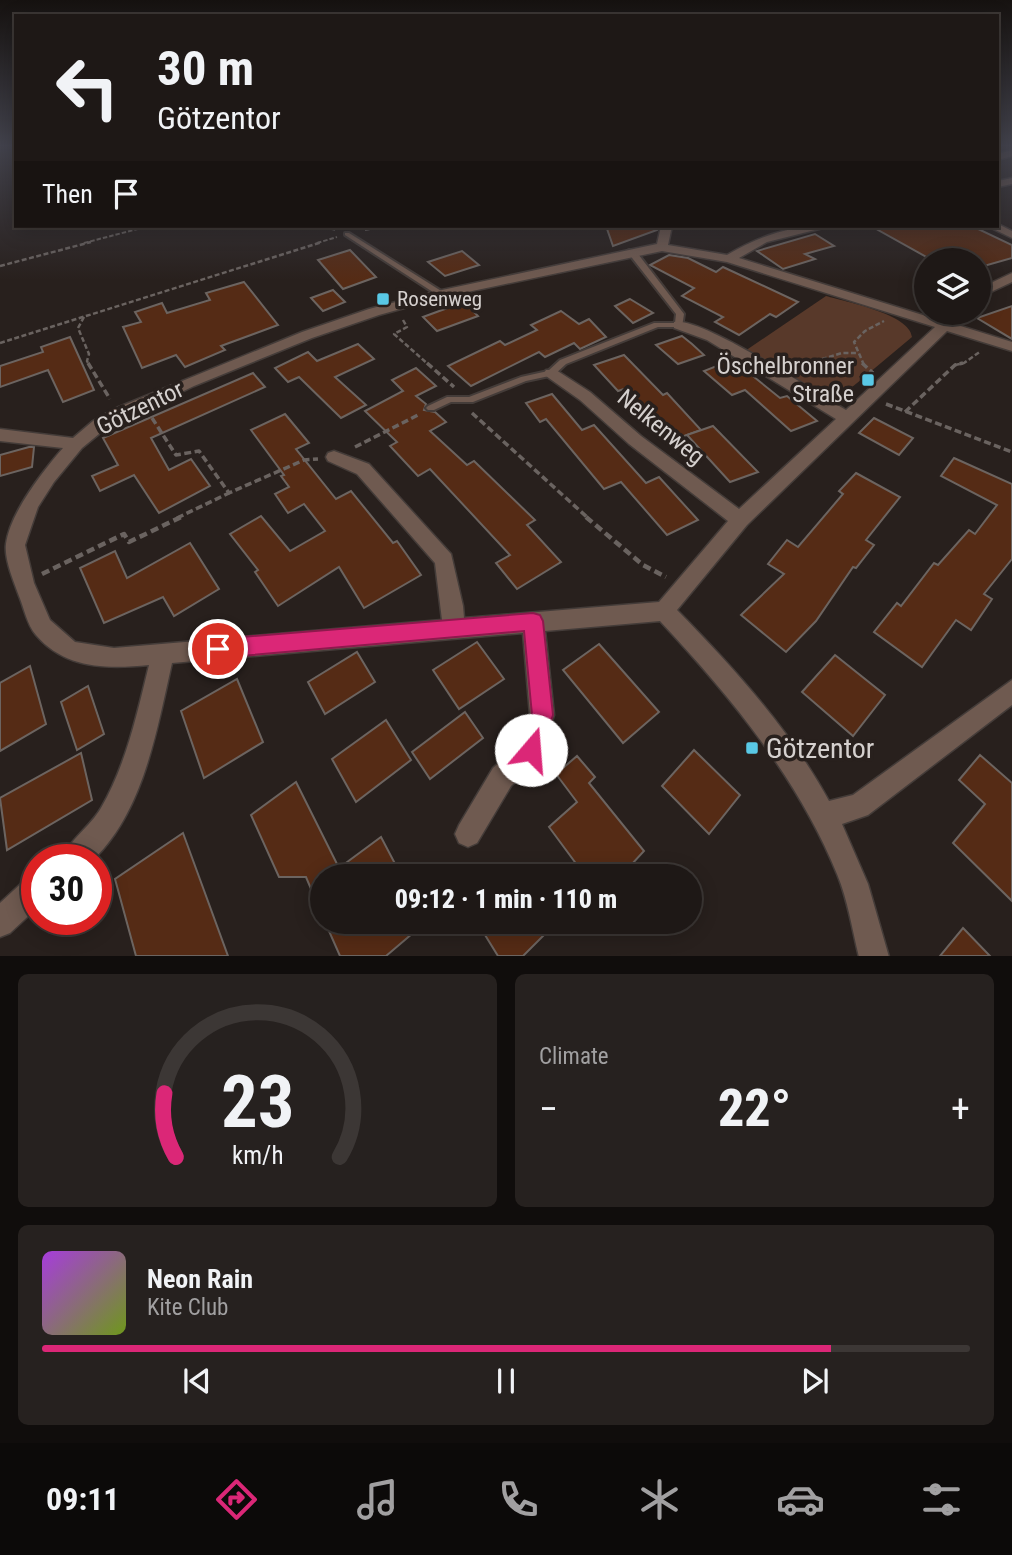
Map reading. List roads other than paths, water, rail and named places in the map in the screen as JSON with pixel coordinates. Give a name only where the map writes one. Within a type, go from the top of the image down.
[{"type":"street","points":[[662,247],[666,228]]},
{"type":"street","points":[[729,259],[763,239],[810,228]]},
{"type":"street","points":[[443,294],[662,247],[693,250],[729,259],[1012,347]]},
{"type":"street","points":[[991,288],[1012,277]]},
{"type":"street","name":"Götzentor","points":[[443,294],[374,312],[307,335],[120,413],[76,443],[36,495],[21,525],[15,545],[24,583],[41,628],[70,651],[114,658],[664,611]]},
{"type":"street","points":[[679,325],[712,337],[847,418]]},
{"type":"street","points":[[874,956],[852,876],[824,816],[715,663],[664,611],[740,520],[946,327]]},
{"type":"street","name":"Nelkenweg","points":[[551,373],[585,396],[635,440],[740,520]]},
{"type":"street","points":[[0,435],[76,443]]},
{"type":"street","points":[[334,457],[363,469],[444,560],[453,606],[453,628]]},
{"type":"street","points":[[468,834],[502,777],[531,750],[542,715],[533,621]]},
{"type":"street","points":[[91,844],[126,789],[163,654]]},
{"type":"street","points":[[824,816],[859,806],[1012,691]]},
{"type":"street","points":[[0,923],[21,903]]},
{"type":"lane","points":[[347,234],[443,294]]},
{"type":"lane","points":[[431,408],[450,399],[464,401],[524,379],[551,373],[564,362],[657,325],[679,325],[680,314],[632,252]]},
{"type":"place","name":"Rosenweg","points":[[383,299]]},
{"type":"place","name":"Öschelbronner Straße","points":[[868,380]]},
{"type":"place","name":"Götzentor","points":[[752,748]]}]
